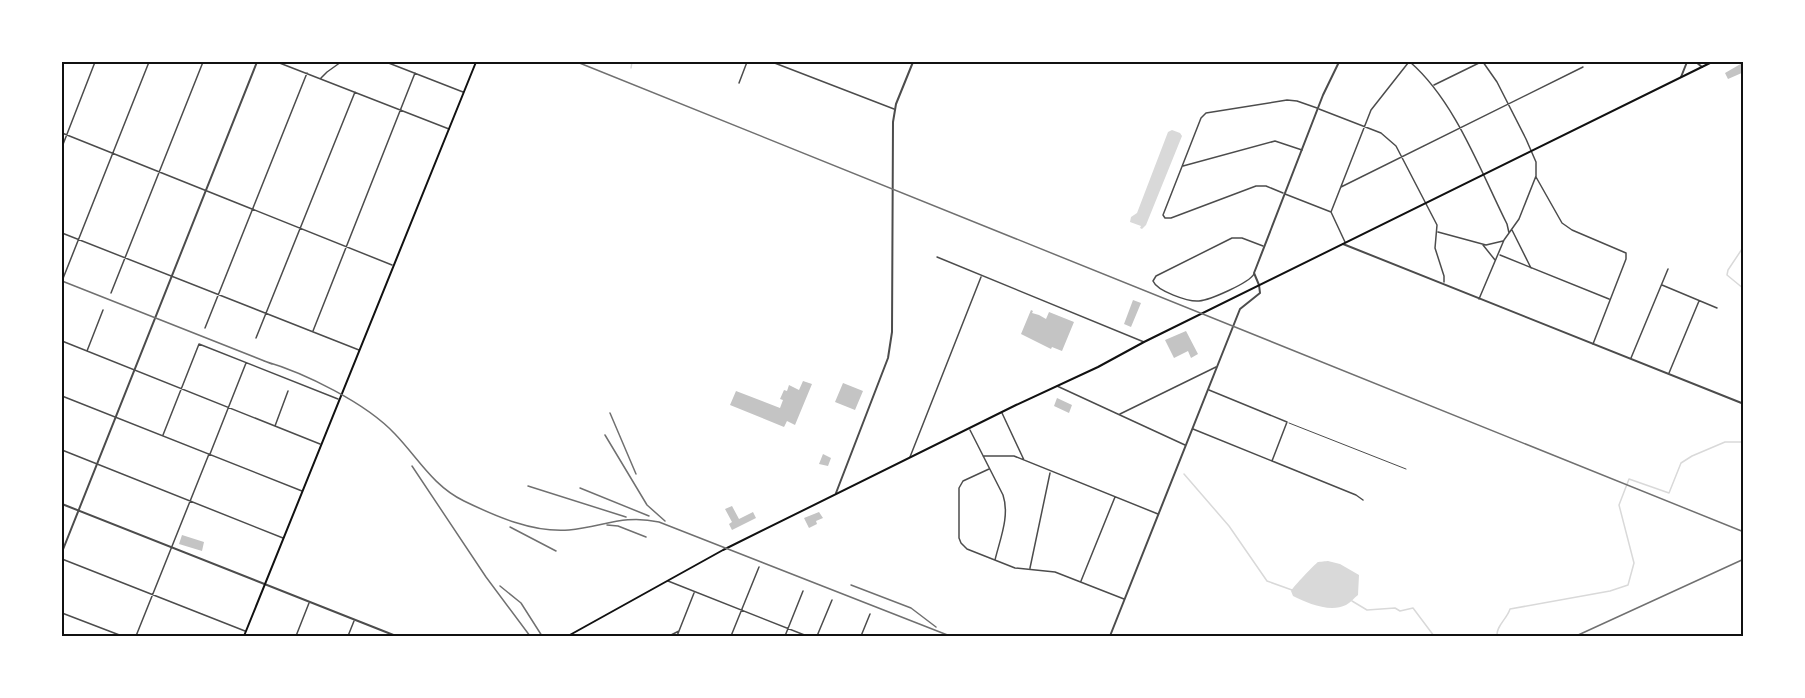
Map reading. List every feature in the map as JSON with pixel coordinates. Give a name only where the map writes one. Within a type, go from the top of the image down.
[{"type":"main road","points":[[244,636],[476,62]]},
{"type":"main road","points":[[568,636],[723,550],[836,493],[1098,367],[1144,342],[1712,62]]},
{"type":"street","points":[[62,147],[95,62]]},
{"type":"street","points":[[62,280],[149,62]]},
{"type":"street","points":[[111,293],[203,62]]},
{"type":"street","points":[[62,552],[257,62]]},
{"type":"street","points":[[277,62],[449,129]]},
{"type":"street","points":[[321,79],[341,62]]},
{"type":"street","points":[[386,62],[463,92]]},
{"type":"street","points":[[739,83],[747,62]]},
{"type":"street","points":[[772,62],[895,110]]},
{"type":"street","points":[[836,493],[890,346],[895,110],[913,62]]},
{"type":"street","points":[[1264,246],[1242,238],[1232,238],[1155,277],[1153,281],[1156,286],[1179,296],[1194,301],[1203,301],[1249,280],[1254,273],[1318,109],[1339,62]]},
{"type":"street","points":[[1509,233],[1507,224],[1447,105],[1433,85],[1409,62],[1372,108],[1331,212],[1344,244],[1743,404]]},
{"type":"street","points":[[1433,85],[1482,62],[1497,82],[1537,164],[1536,175],[1519,219],[1504,240],[1479,299]]},
{"type":"street","points":[[1681,77],[1687,62]]},
{"type":"street","points":[[1696,62],[1702,67]]},
{"type":"street","points":[[1341,187],[1583,67]]},
{"type":"street","points":[[205,328],[307,73]]},
{"type":"street","points":[[313,332],[416,73]]},
{"type":"street","points":[[256,338],[355,92]]},
{"type":"street","points":[[1331,212],[1266,186],[1256,186],[1171,218],[1164,218],[1164,211],[1204,114],[1287,100],[1297,101],[1389,138],[1396,146],[1437,225],[1435,251],[1444,273],[1444,284]]},
{"type":"street","points":[[62,133],[393,265]]},
{"type":"street","points":[[1182,166],[1275,141],[1302,150]]},
{"type":"street","points":[[1536,175],[1559,218],[1567,228],[1626,253],[1626,259],[1593,344]]},
{"type":"street","points":[[1512,230],[1532,268]]},
{"type":"street","points":[[1437,232],[1482,244],[1492,245],[1504,240]]},
{"type":"street","points":[[62,233],[359,350]]},
{"type":"street","points":[[1482,244],[1493,255],[1495,261]]},
{"type":"street","points":[[1498,255],[1610,300]]},
{"type":"street","points":[[936,257],[1144,342]]},
{"type":"street","points":[[1631,359],[1668,269]]},
{"type":"street","points":[[1110,636],[1235,322],[1242,306],[1260,293],[1254,273]]},
{"type":"street","points":[[910,458],[982,276]]},
{"type":"street","points":[[1661,285],[1717,308]]},
{"type":"street","points":[[1668,374],[1700,301]]},
{"type":"street","points":[[87,351],[103,310]]},
{"type":"street","points":[[62,341],[321,445]]},
{"type":"street","points":[[162,435],[199,344],[339,400]]},
{"type":"street","points":[[136,636],[246,363]]},
{"type":"street","points":[[1119,414],[1217,367]]},
{"type":"street","points":[[1056,386],[1185,446]]},
{"type":"street","points":[[1208,389],[1287,422],[1272,461]]},
{"type":"street","points":[[275,426],[288,391]]},
{"type":"street","points":[[62,396],[302,491]]},
{"type":"street","points":[[1002,412],[1025,461]]},
{"type":"street","points":[[969,428],[1003,495],[1006,510],[995,561]]},
{"type":"street","points":[[1192,429],[1356,495],[1363,500]]},
{"type":"street","points":[[62,450],[284,538]]},
{"type":"street","points":[[982,456],[1011,456],[1158,514]]},
{"type":"street","points":[[989,469],[966,480],[960,486],[958,495],[960,538],[961,543],[967,549],[1018,569],[1052,571],[1125,599]]},
{"type":"street","points":[[1030,569],[1050,471]]},
{"type":"street","points":[[1080,582],[1115,497]]},
{"type":"street","points":[[62,504],[396,636]]},
{"type":"street","points":[[62,559],[246,632]]},
{"type":"street","points":[[731,636],[759,567]]},
{"type":"street","points":[[668,580],[807,636]]},
{"type":"street","points":[[785,636],[803,591]]},
{"type":"street","points":[[677,636],[695,592]]},
{"type":"street","points":[[817,636],[832,600]]},
{"type":"street","points":[[296,636],[310,603]]},
{"type":"street","points":[[62,613],[122,636]]},
{"type":"street","points":[[861,636],[870,614]]},
{"type":"street","points":[[348,636],[355,620]]},
{"type":"street","points":[[669,636],[679,631]]},
{"type":"lane","points":[[1287,422],[1406,469]]},
{"type":"shaded area","points":[[1172,130],[1182,136],[1146,225],[1142,229],[1141,226],[1130,222],[1131,217],[1137,213],[1168,132]]},
{"type":"shaded area","points":[[1328,561],[1340,564],[1359,575],[1358,595],[1346,605],[1333,608],[1312,604],[1293,596],[1291,591],[1318,562]]},
{"type":"building","points":[[1744,62],[1744,72],[1728,79],[1725,73]]},
{"type":"building","points":[[1133,300],[1141,303],[1131,327],[1124,324]]},
{"type":"building","points":[[1031,310],[1032,313],[1046,319],[1049,312],[1074,322],[1062,351],[1052,347],[1051,349],[1021,334]]},
{"type":"building","points":[[1186,331],[1198,354],[1191,358],[1188,351],[1174,358],[1165,340]]},
{"type":"building","points":[[803,381],[812,384],[795,425],[787,421],[784,427],[730,405],[736,391],[780,408],[783,400],[780,399],[784,390],[787,391],[789,385],[799,390]]},
{"type":"building","points":[[843,383],[863,391],[855,410],[835,402]]},
{"type":"building","points":[[1057,398],[1072,405],[1069,413],[1054,406]]},
{"type":"building","points":[[823,454],[831,458],[828,466],[819,464]]},
{"type":"building","points":[[732,506],[739,519],[753,512],[756,518],[732,530],[729,524],[732,522],[725,509]]},
{"type":"building","points":[[819,512],[823,518],[809,528],[804,518]]},
{"type":"building","points":[[182,535],[204,542],[202,551],[179,544]]},
{"type":"waterway","points":[[631,68],[632,62]]},
{"type":"waterway","points":[[1744,246],[1727,275],[1744,289]]},
{"type":"waterway","points":[[1497,636],[1498,629],[1510,609],[1610,591],[1628,585],[1634,563],[1619,505],[1629,479],[1669,493],[1681,463],[1725,442],[1744,442]]},
{"type":"waterway","points":[[1184,474],[1229,526],[1267,581],[1292,590]]},
{"type":"waterway","points":[[1352,601],[1367,610],[1395,608],[1400,611],[1413,608],[1434,636]]},
{"type":"railway","points":[[577,62],[1744,532]]},
{"type":"railway","points":[[62,281],[272,364]]},
{"type":"railway","points":[[264,361],[298,373],[352,400],[383,422],[443,488],[464,501],[501,518],[528,526],[555,530],[569,530],[635,519],[659,522],[950,636]]},
{"type":"railway","points":[[610,413],[636,474]]},
{"type":"railway","points":[[605,435],[647,505],[665,521]]},
{"type":"railway","points":[[412,466],[486,577],[530,636]]},
{"type":"railway","points":[[528,486],[626,517]]},
{"type":"railway","points":[[580,488],[649,516]]},
{"type":"railway","points":[[607,525],[618,526],[646,537]]},
{"type":"railway","points":[[510,527],[556,551]]},
{"type":"railway","points":[[1576,636],[1744,559]]},
{"type":"railway","points":[[851,585],[911,608],[936,627]]},
{"type":"railway","points":[[500,586],[521,603],[542,636]]}]
